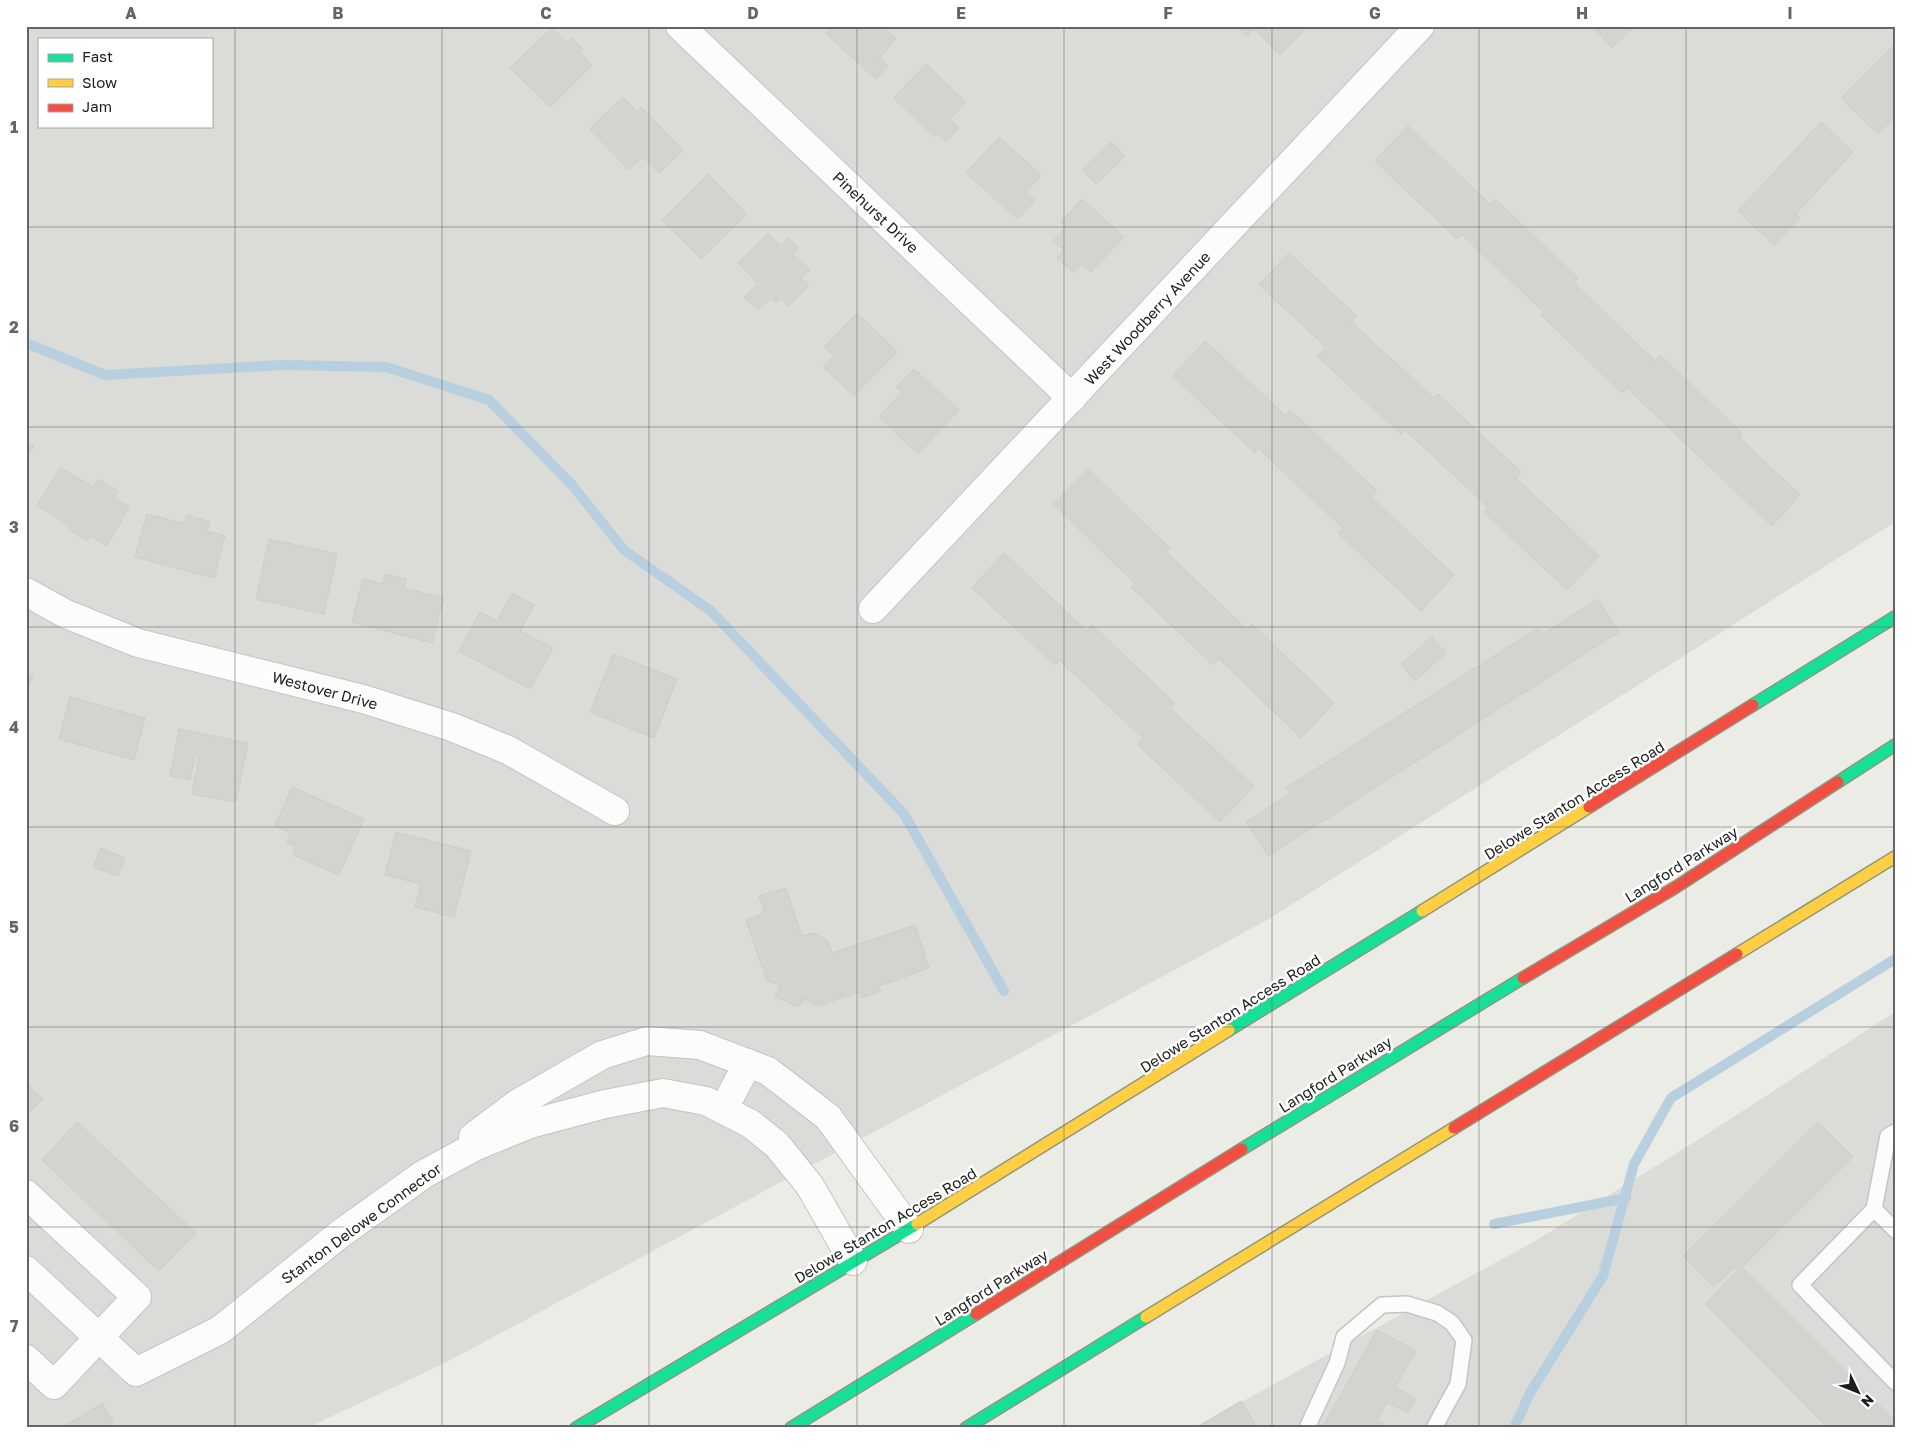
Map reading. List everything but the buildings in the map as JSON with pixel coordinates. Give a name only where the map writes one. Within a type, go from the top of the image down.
[{"type":"main road","name":"Delowe Stanton Access Road","points":[[576,1428],[686,1364],[853,1261],[910,1229],[1895,617]]},
{"type":"main road","name":"Langford Parkway","points":[[791,1428],[1375,1066],[1676,887],[1895,745]]},
{"type":"main road","points":[[966,1428],[1895,857]]},
{"type":"street","name":"Pinehurst Drive","points":[[680,26],[1072,398]]},
{"type":"street","name":"West Woodberry Avenue","points":[[874,609],[1420,26]]},
{"type":"street","name":"Westover Drive","points":[[26,592],[66,614],[138,643],[363,699],[452,727],[508,750],[615,811]]},
{"type":"street","points":[[451,1159],[471,1138],[517,1104],[602,1055],[647,1041],[700,1045],[768,1070],[828,1117],[910,1229]]},
{"type":"street","points":[[723,1110],[748,1063]]},
{"type":"street","name":"Stanton Delowe Connector","points":[[98,1337],[136,1372],[220,1330],[340,1234],[424,1174],[451,1159],[476,1146],[530,1124],[605,1104],[663,1093],[706,1101],[751,1124],[777,1145],[810,1186],[853,1261]]},
{"type":"street","points":[[26,1194],[137,1297],[54,1385],[26,1359]]},
{"type":"street","points":[[26,1270],[98,1337]]},
{"type":"lane","points":[[1895,1132],[1888,1136],[1874,1208],[1800,1285],[1895,1382]]},
{"type":"lane","points":[[1874,1208],[1895,1230]]},
{"type":"lane","points":[[1307,1428],[1337,1363],[1344,1337],[1382,1306],[1406,1304],[1438,1313],[1452,1322],[1464,1340],[1458,1384],[1434,1428]]},
{"type":"shaded area","points":[[26,26],[1895,26],[1895,522],[1269,919],[447,1362],[307,1428],[26,1428]]},
{"type":"shaded area","points":[[1895,1012],[1895,1428],[1194,1428],[1535,1241],[1701,1138]]},
{"type":"waterway","points":[[26,343],[105,375],[283,365],[386,367],[489,400],[572,485],[624,550],[711,611],[904,814],[1004,991]]},
{"type":"waterway","points":[[1514,1428],[1530,1393],[1603,1276],[1634,1164],[1671,1098],[1895,959]]},
{"type":"waterway","points":[[1494,1224],[1626,1198]]},
{"type":"traffic: fast","points":[[1753,705],[1895,617]]},
{"type":"traffic: fast","points":[[1838,782],[1895,745]]},
{"type":"traffic: fast","points":[[1229,1030],[1422,911]]},
{"type":"traffic: fast","points":[[1242,1149],[1523,978]]},
{"type":"traffic: fast","points":[[576,1428],[917,1224]]},
{"type":"traffic: fast","points":[[791,1428],[976,1314]]},
{"type":"traffic: fast","points":[[966,1428],[1146,1317]]},
{"type":"traffic: slow","points":[[1422,911],[1589,807]]},
{"type":"traffic: slow","points":[[1737,954],[1895,857]]},
{"type":"traffic: slow","points":[[917,1224],[1229,1030]]},
{"type":"traffic: slow","points":[[1146,1317],[1454,1128]]},
{"type":"traffic: jam","points":[[1589,807],[1753,705]]},
{"type":"traffic: jam","points":[[1523,978],[1676,887],[1838,782]]},
{"type":"traffic: jam","points":[[1454,1128],[1737,954]]},
{"type":"traffic: jam","points":[[976,1314],[1242,1149]]}]
